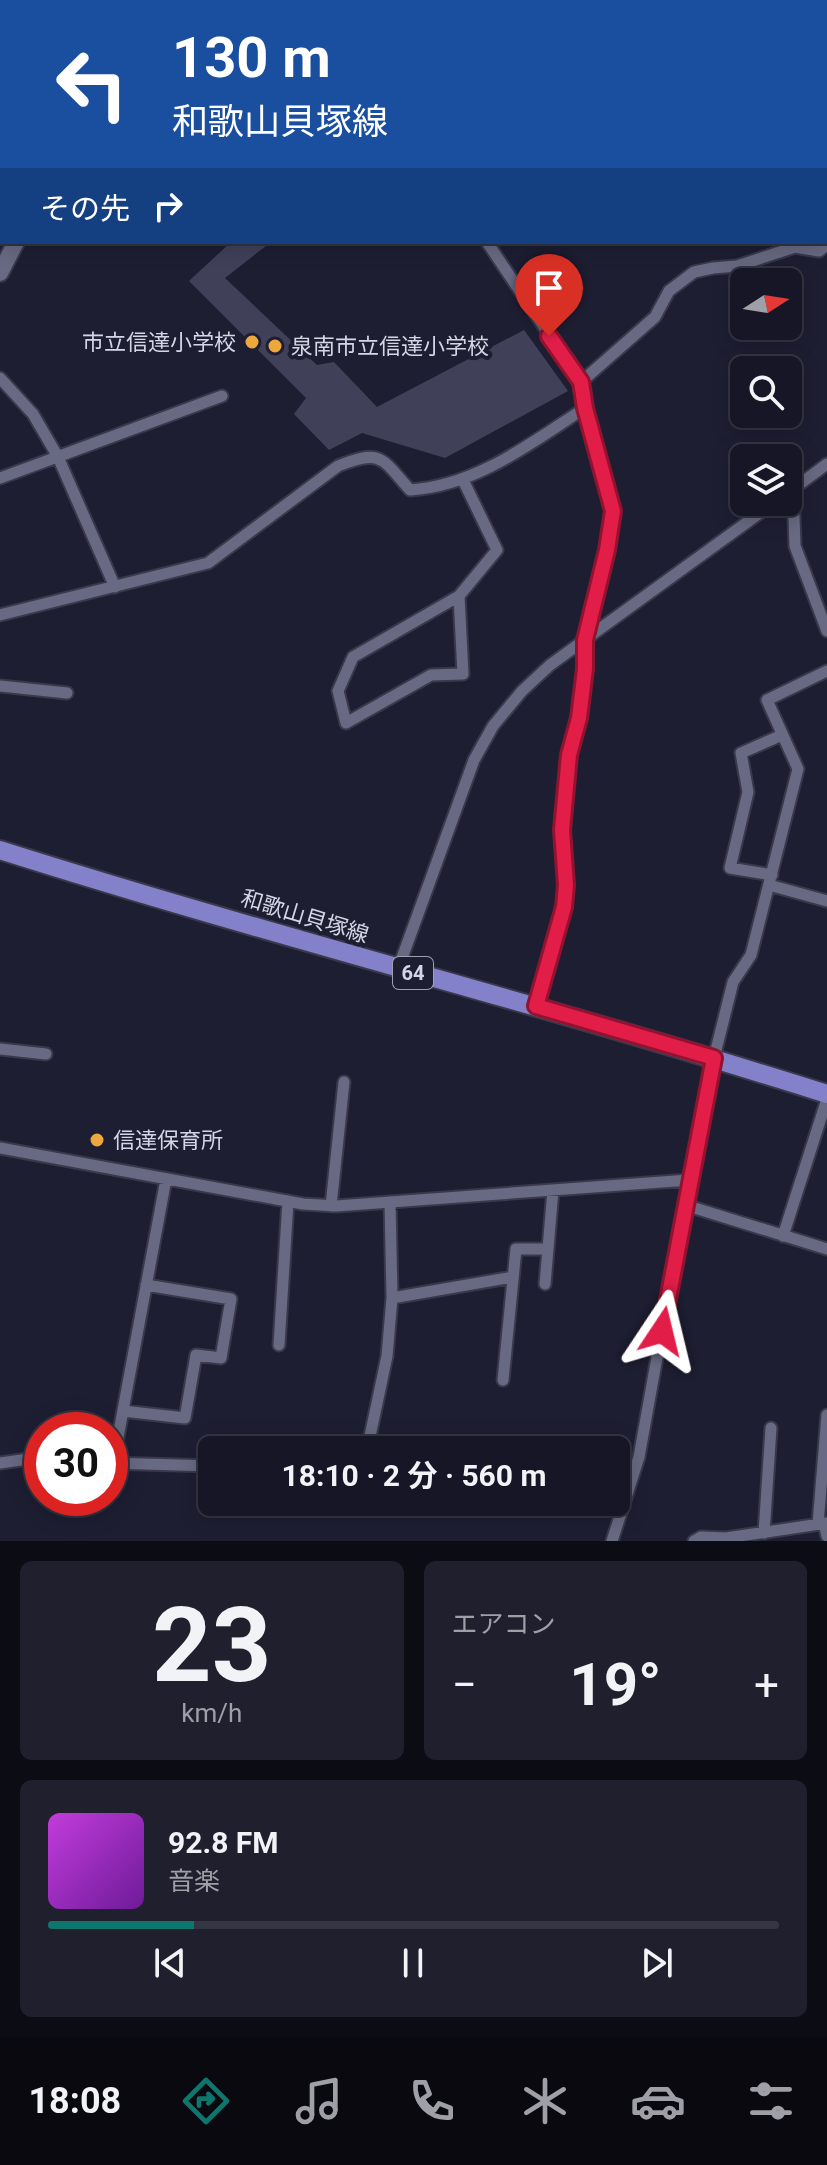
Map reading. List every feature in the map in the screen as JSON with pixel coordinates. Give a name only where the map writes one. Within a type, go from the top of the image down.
[{"type":"main road","name":"和歌山貝塚線","points":[[0,850],[398,969],[714,1058],[827,1097]]},
{"type":"street","points":[[0,273],[8,244]]},
{"type":"street","points":[[488,244],[581,382],[613,511],[607,550],[585,640],[579,718],[569,755],[562,830],[566,885],[564,907],[536,1006]]},
{"type":"street","points":[[581,382],[655,317],[669,291],[694,272],[737,266],[795,247],[819,251],[825,244]]},
{"type":"street","points":[[0,378],[33,414],[58,457],[115,587]]},
{"type":"street","points":[[0,478],[222,396]]},
{"type":"street","points":[[0,615],[208,563],[338,466],[357,458],[383,460],[410,490],[426,489],[463,480],[505,459],[585,408]]},
{"type":"street","points":[[802,482],[827,464]]},
{"type":"street","points":[[459,596],[463,674],[431,675],[346,723],[338,691],[353,657],[459,596],[497,550],[463,480]]},
{"type":"street","points":[[398,969],[474,760],[493,726],[522,691],[550,665],[756,516]]},
{"type":"street","points":[[792,516],[795,546],[827,631]]},
{"type":"street","points":[[612,1541],[639,1457],[714,1058],[733,982],[751,955],[798,769],[767,700],[827,671]]},
{"type":"street","points":[[0,686],[67,693]]},
{"type":"street","points":[[782,735],[741,753],[748,792],[730,868],[827,901]]},
{"type":"street","points":[[0,1049],[46,1054]]},
{"type":"street","points":[[331,1206],[344,1082]]},
{"type":"street","points":[[783,1236],[827,1097]]},
{"type":"street","points":[[0,1148],[288,1201],[331,1206],[689,1180]]},
{"type":"street","points":[[146,1285],[231,1299],[221,1358],[196,1355],[185,1418],[123,1411],[146,1285],[166,1179]]},
{"type":"street","points":[[545,1284],[553,1190]]},
{"type":"street","points":[[279,1345],[288,1201]]},
{"type":"street","points":[[370,1436],[387,1356],[392,1298],[390,1202]]},
{"type":"street","points":[[685,1205],[827,1249]]},
{"type":"street","points":[[503,1380],[516,1249],[548,1249]]},
{"type":"street","points":[[392,1298],[513,1277]]},
{"type":"street","points":[[827,1415],[823,1524],[827,1536]]},
{"type":"street","points":[[764,1533],[771,1428]]},
{"type":"street","points":[[0,1463],[24,1460]]},
{"type":"street","points":[[128,1463],[198,1466]]},
{"type":"street","points":[[694,1541],[701,1537],[726,1538],[823,1524]]},
{"type":"building","name":"泉南市立信達小学校","points":[[229,244],[268,244],[225,278],[317,365],[334,362],[377,407],[524,330],[568,391],[445,458],[362,433],[329,450],[294,414],[306,398],[189,281]]},
{"type":"place","name":"市立信達小学校","points":[[252,342]]},
{"type":"place","name":"泉南市立信達小学校","points":[[275,346]]},
{"type":"place","name":"信達保育所","points":[[97,1140]]},
{"type":"route","points":[[549,336],[581,382],[613,511],[607,550],[585,640],[579,718],[569,755],[562,830],[566,885],[564,907],[536,1006],[714,1058],[662,1331]]}]
